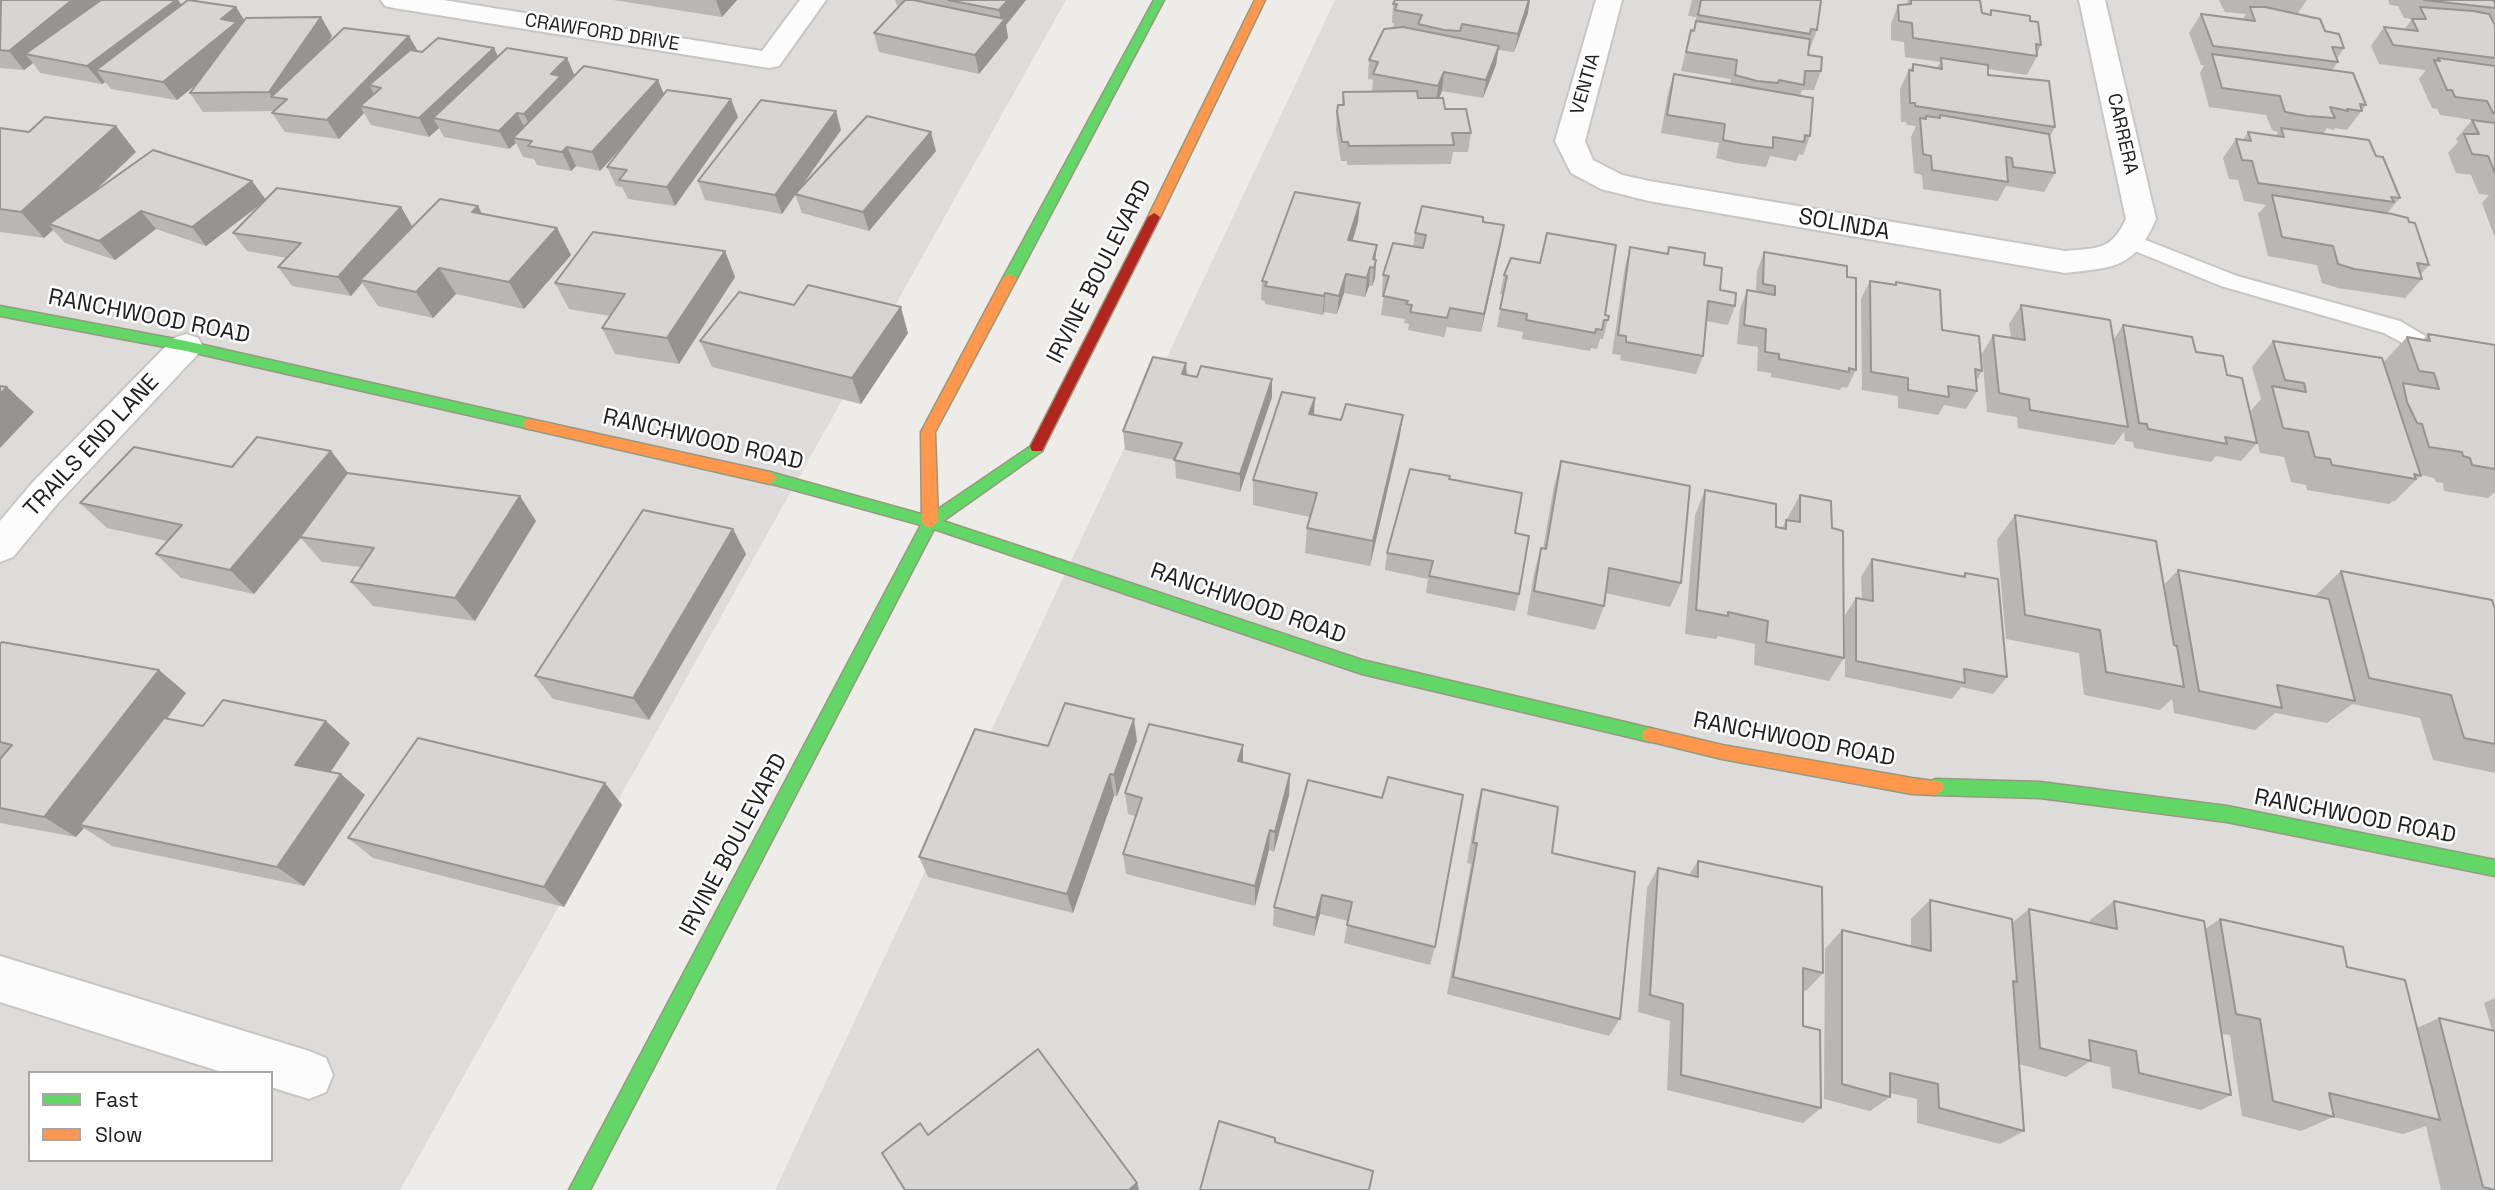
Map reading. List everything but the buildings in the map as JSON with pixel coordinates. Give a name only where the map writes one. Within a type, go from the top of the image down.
[{"type":"main road","name":"IRVINE BOULEVARD","points":[[930,522],[928,432],[1158,0]]},
{"type":"main road","name":"IRVINE BOULEVARD","points":[[579,1190],[930,522],[1037,447],[1143,240],[1260,0]]},
{"type":"main road","name":"RANCHWOOD ROAD","points":[[0,311],[186,346],[785,481],[930,522],[1362,667],[1722,752],[1912,786],[2040,790],[2227,814],[2495,868]]},
{"type":"street","name":"CRAWFORD DRIVE","points":[[394,0],[769,60],[813,0]]},
{"type":"street","name":"VENTIA","points":[[1581,166],[1570,141],[1609,0]]},
{"type":"street","name":"CARRERA","points":[[2092,0],[2141,219],[2122,249]]},
{"type":"street","name":"SOLINDA","points":[[1581,166],[1612,182],[1648,191],[2065,262],[2122,249]]},
{"type":"street","name":"TRAILS END LANE","points":[[0,547],[46,493],[186,346]]},
{"type":"street","points":[[0,979],[309,1076]]},
{"type":"lane","points":[[2122,249],[2392,327],[2429,349]]},
{"type":"shaded area","points":[[0,0],[1066,0],[400,1190],[0,1190]]},
{"type":"shaded area","points":[[1335,0],[2495,0],[2495,1190],[775,1190]]},
{"type":"traffic: fast","points":[[1010,278],[1159,0]]},
{"type":"traffic: fast","points":[[0,311],[186,346],[530,424]]},
{"type":"traffic: fast","points":[[579,1190],[930,522],[1037,447]]},
{"type":"traffic: fast","points":[[770,478],[930,522],[1362,667],[1650,735]]},
{"type":"traffic: fast","points":[[1935,787],[2040,790],[2227,814],[2495,868]]},
{"type":"traffic: slow","points":[[1154,217],[1260,0]]},
{"type":"traffic: slow","points":[[930,522],[928,432],[1010,278]]},
{"type":"traffic: slow","points":[[530,424],[770,478]]},
{"type":"traffic: slow","points":[[1650,735],[1722,752],[1912,786],[1935,787]]},
{"type":"traffic: jam","points":[[1037,447],[1154,217]]}]
